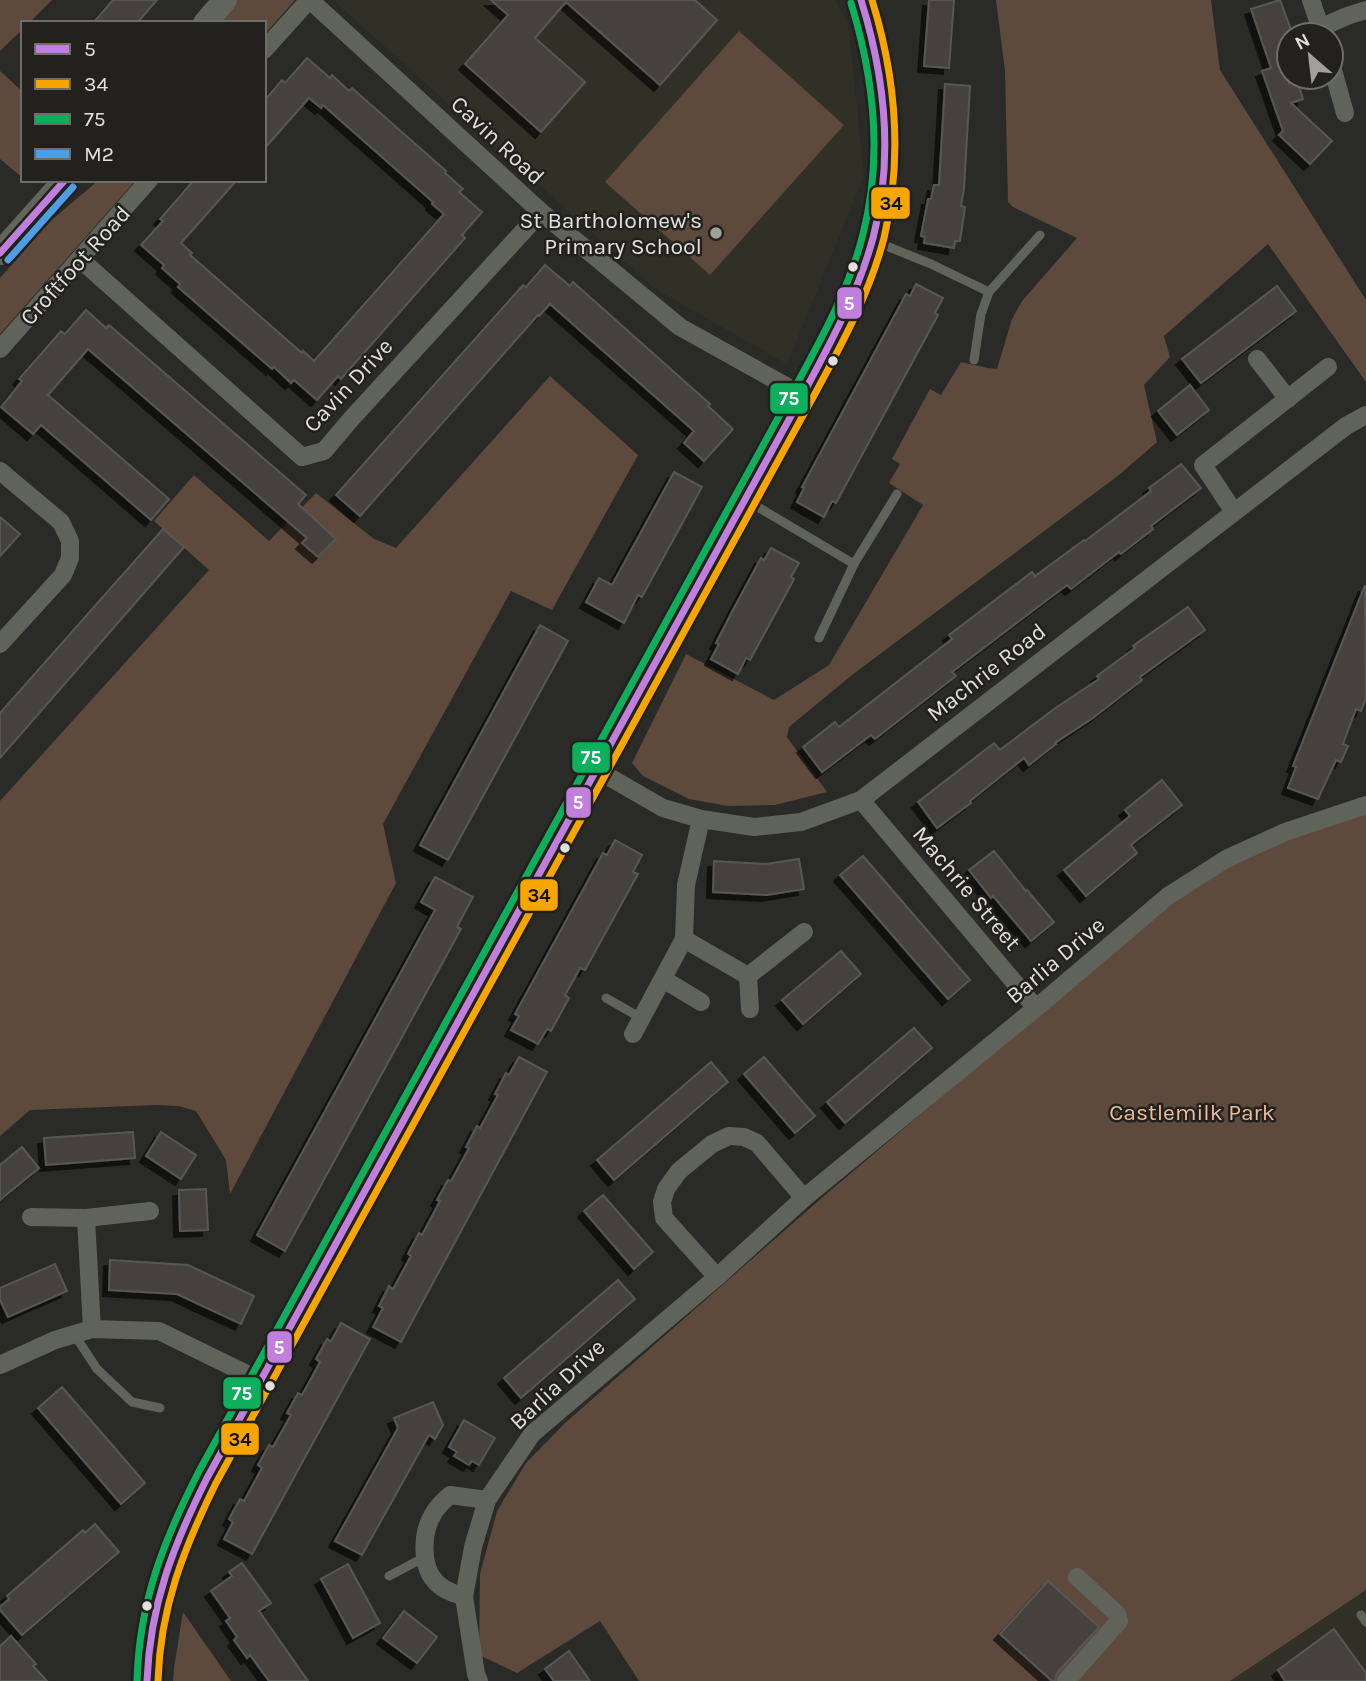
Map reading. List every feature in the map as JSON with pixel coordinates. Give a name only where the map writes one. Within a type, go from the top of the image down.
[{"type":"street","points":[[207,21],[225,0]]},
{"type":"street","points":[[266,48],[309,0]]},
{"type":"street","name":"Cavin Road","points":[[309,0],[541,212],[680,327],[802,395]]},
{"type":"street","points":[[147,1681],[149,1635],[158,1597],[170,1562],[207,1478],[838,326],[872,240],[879,211],[885,158],[883,99],[876,52],[861,0]]},
{"type":"street","points":[[1311,0],[1318,21]]},
{"type":"street","points":[[1338,21],[1366,10]]},
{"type":"street","points":[[1339,91],[1345,113]]},
{"type":"street","points":[[0,253],[63,182]]},
{"type":"street","name":"Croftfoot Road","points":[[0,349],[147,182]]},
{"type":"street","name":"Cavin Drive","points":[[79,259],[302,457],[324,451],[541,212]]},
{"type":"street","points":[[1257,359],[1288,398]]},
{"type":"street","points":[[1234,512],[1203,465],[1328,367]]},
{"type":"street","name":"Machrie Road","points":[[597,770],[663,808],[701,819],[754,827],[802,822],[861,800],[1346,426],[1366,415]]},
{"type":"street","points":[[0,471],[61,522],[70,541],[70,558],[63,575],[0,644]]},
{"type":"street","name":"Machrie Street","points":[[861,800],[1036,1008]]},
{"type":"street","name":"Barlia Drive","points":[[479,1681],[464,1597],[473,1547],[487,1500],[533,1434],[717,1277],[804,1198],[1168,896],[1226,859],[1285,832],[1366,805]]},
{"type":"street","points":[[637,1026],[684,939],[686,885],[701,819]]},
{"type":"street","points":[[748,976],[804,932]]},
{"type":"street","points":[[684,939],[748,976]]},
{"type":"street","points":[[748,976],[750,1009]]},
{"type":"street","points":[[663,979],[701,1002]]},
{"type":"street","points":[[717,1277],[664,1217],[662,1202],[666,1188],[679,1171],[712,1144],[729,1136],[744,1137],[757,1143],[804,1198]]},
{"type":"street","points":[[31,1217],[86,1218],[150,1211]]},
{"type":"street","points":[[86,1218],[92,1329]]},
{"type":"street","points":[[0,1365],[55,1340],[92,1329],[159,1331],[261,1381]]},
{"type":"street","points":[[464,1597],[446,1591],[434,1581],[426,1565],[424,1547],[430,1519],[450,1495],[487,1500]]},
{"type":"street","points":[[1066,1681],[1119,1621],[1117,1614],[1077,1577]]},
{"type":"lane","points":[[974,360],[981,314],[989,292],[1040,235]]},
{"type":"lane","points":[[872,240],[932,264],[989,292]]},
{"type":"lane","points":[[819,638],[854,564],[897,494]]},
{"type":"lane","points":[[744,499],[854,564]]},
{"type":"lane","points":[[606,998],[637,1026]]},
{"type":"lane","points":[[74,1334],[97,1369],[132,1402],[160,1408]]},
{"type":"lane","points":[[389,1576],[425,1557]]},
{"type":"shaded area","name":"St Bartholomew's Primary School","points":[[835,0],[848,23],[864,176],[787,364],[655,289],[334,1]]},
{"type":"shaded area","points":[[1366,1590],[1366,1681],[1230,1681]]},
{"type":"green space","points":[[0,0],[52,0],[31,21],[21,21],[21,31],[0,51]]},
{"type":"green space","points":[[236,0],[295,0],[266,33],[266,21],[218,21]]},
{"type":"green space","points":[[996,0],[1211,0],[1220,70],[1366,300],[1366,382],[1268,244],[1164,336],[1170,357],[1144,385],[1157,442],[1119,475],[852,675],[789,727],[787,737],[827,792],[775,805],[728,806],[689,799],[643,776],[632,763],[686,654],[774,700],[829,665],[923,505],[889,483],[900,464],[892,459],[930,389],[941,395],[961,362],[997,369],[1012,319],[1022,301],[1077,238],[1013,207],[1008,202],[1005,71]]},
{"type":"green space","points":[[739,31],[844,125],[710,275],[605,182]]},
{"type":"green space","points":[[0,71],[21,90],[21,176],[0,159]]},
{"type":"green space","points":[[97,182],[134,182],[0,334],[0,278],[48,223]]},
{"type":"green space","points":[[550,376],[638,455],[552,610],[511,591],[383,824],[396,883],[230,1194],[226,1160],[196,1111],[178,1106],[30,1110],[0,1136],[0,801],[209,570],[154,521],[194,475],[269,541],[316,493],[374,539],[396,548]]},
{"type":"green space","name":"Castlemilk Park","points":[[1366,811],[1366,1590],[1230,1681],[639,1681],[600,1621],[517,1673],[479,1655],[480,1574],[497,1511],[526,1463],[565,1423],[824,1196],[1176,898],[1232,861],[1291,835]]},
{"type":"green space","points":[[183,1612],[231,1681],[173,1681]]},
{"type":"building","points":[[113,0],[157,0],[139,21],[95,21]]},
{"type":"building","points":[[491,0],[695,0],[717,20],[660,85],[566,2],[535,38],[585,82],[541,132],[465,64],[508,15]]},
{"type":"building","points":[[929,0],[954,0],[949,68],[924,66]]},
{"type":"building","points":[[1280,0],[1288,21],[1275,21],[1275,91],[1300,91],[1303,99],[1291,103],[1332,141],[1310,164],[1279,135],[1283,131],[1262,71],[1271,68],[1251,9]]},
{"type":"building","points":[[307,58],[349,91],[352,88],[446,171],[445,173],[463,189],[459,192],[482,212],[462,235],[465,238],[341,379],[338,376],[317,400],[294,380],[291,383],[274,367],[272,369],[178,287],[180,284],[162,268],[164,265],[141,245],[192,182],[235,182],[181,243],[192,253],[190,255],[314,361],[444,214],[323,105],[321,108],[309,98],[266,147],[266,99],[282,80],[285,83]]},
{"type":"building","points":[[945,84],[970,86],[961,206],[965,207],[960,241],[955,241],[954,248],[924,243],[925,237],[921,236],[928,199],[931,199],[934,185],[939,185]]},
{"type":"building","points":[[545,265],[570,286],[573,282],[710,404],[708,406],[733,429],[704,461],[684,443],[694,431],[550,304],[360,516],[336,495],[523,285],[526,287]]},
{"type":"building","points":[[916,284],[943,298],[935,313],[938,315],[836,503],[832,501],[824,517],[797,502],[804,488],[802,487],[906,294],[910,296]]},
{"type":"building","points":[[1277,286],[1296,311],[1201,383],[1182,359]]},
{"type":"building","points":[[86,310],[106,328],[109,325],[306,495],[298,504],[336,539],[318,557],[302,543],[307,538],[88,349],[48,395],[169,499],[151,520],[41,425],[33,434],[1,407],[22,381],[19,379],[61,331],[65,334]]},
{"type":"building","points":[[1190,385],[1209,410],[1177,435],[1158,411]]},
{"type":"building","points":[[1181,464],[1201,488],[1151,526],[1153,529],[1121,554],[1119,552],[1071,589],[1067,585],[952,672],[956,676],[875,739],[871,735],[822,772],[803,747],[835,722],[839,727],[952,639],[949,635],[1032,572],[1035,576],[1085,541],[1151,491],[1149,488]]},
{"type":"building","points":[[674,472],[702,487],[642,597],[638,595],[624,623],[586,602],[599,578],[612,585]]},
{"type":"building","points":[[0,517],[20,534],[0,556]]},
{"type":"building","points":[[163,529],[184,547],[0,758],[0,713]]},
{"type":"building","points":[[771,548],[799,563],[791,577],[794,579],[750,660],[746,658],[738,674],[711,659],[719,644],[716,643],[761,558],[764,560]]},
{"type":"building","points":[[1365,585],[1366,698],[1361,711],[1356,709],[1343,744],[1348,746],[1341,762],[1336,760],[1318,799],[1288,788],[1296,767],[1293,766]]},
{"type":"building","points":[[1188,607],[1205,630],[1140,677],[1142,680],[1029,765],[1024,758],[937,828],[918,802],[994,743],[1000,750],[1099,679],[1097,676],[1135,648],[1133,646]]},
{"type":"building","points":[[540,625],[568,641],[448,860],[420,845]]},
{"type":"building","points":[[1162,780],[1182,805],[1131,845],[1137,853],[1086,896],[1064,870],[1130,816],[1125,810]]},
{"type":"building","points":[[615,840],[642,855],[633,872],[638,874],[585,970],[580,968],[565,995],[569,998],[551,1031],[547,1029],[538,1044],[511,1030],[519,1016],[515,1014],[603,853],[607,855]]},
{"type":"building","points":[[994,851],[1054,922],[1031,941],[969,870]]},
{"type":"building","points":[[863,856],[970,980],[948,999],[840,875]]},
{"type":"building","points":[[799,859],[804,889],[767,895],[713,892],[714,861],[766,864]]},
{"type":"building","points":[[435,877],[473,897],[457,927],[461,929],[285,1251],[257,1235],[435,910],[421,902]]},
{"type":"building","points":[[841,951],[861,974],[803,1024],[782,1000]]},
{"type":"building","points":[[914,1028],[932,1048],[845,1123],[827,1102]]},
{"type":"building","points":[[519,1057],[547,1072],[401,1342],[373,1327],[383,1308],[379,1306],[389,1286],[393,1289],[411,1256],[408,1254],[419,1233],[422,1235],[440,1201],[437,1200],[469,1148],[466,1147],[477,1126],[480,1128],[498,1095],[495,1094],[506,1073],[509,1075]]},
{"type":"building","points":[[764,1057],[815,1116],[795,1133],[744,1074]]},
{"type":"building","points":[[711,1062],[728,1082],[614,1180],[597,1160]]},
{"type":"building","points":[[133,1132],[135,1158],[46,1165],[44,1138]]},
{"type":"building","points":[[161,1132],[196,1155],[181,1179],[146,1156]]},
{"type":"building","points":[[22,1147],[39,1168],[0,1200],[0,1165]]},
{"type":"building","points":[[206,1189],[208,1230],[180,1231],[179,1190]]},
{"type":"building","points":[[603,1195],[653,1252],[634,1269],[584,1211]]},
{"type":"building","points":[[110,1260],[188,1265],[254,1296],[241,1324],[177,1294],[109,1290]]},
{"type":"building","points":[[55,1264],[67,1291],[8,1317],[0,1300],[0,1288]]},
{"type":"building","points":[[618,1280],[635,1299],[521,1398],[504,1378]]},
{"type":"building","points":[[341,1323],[370,1339],[252,1554],[224,1539],[233,1522],[229,1519],[240,1499],[244,1501],[262,1468],[258,1465],[269,1445],[273,1447],[291,1415],[287,1413],[298,1393],[302,1395],[312,1377],[320,1362],[316,1359],[327,1339],[331,1341]]},
{"type":"building","points":[[62,1387],[145,1483],[121,1504],[38,1408]]},
{"type":"building","points":[[433,1402],[443,1425],[435,1439],[429,1435],[362,1555],[335,1541],[398,1428],[394,1418]]},
{"type":"building","points":[[464,1420],[495,1438],[479,1465],[472,1461],[469,1465],[454,1456],[457,1452],[449,1447]]},
{"type":"building","points":[[95,1524],[119,1552],[22,1635],[0,1610],[9,1599],[7,1596],[83,1530],[85,1533]]},
{"type":"building","points":[[242,1563],[271,1603],[259,1611],[308,1681],[269,1681],[250,1655],[247,1658],[234,1640],[237,1637],[226,1621],[230,1618],[211,1591],[232,1576],[229,1572]]},
{"type":"building","points":[[348,1564],[380,1623],[353,1638],[321,1579]]},
{"type":"building","points":[[1048,1581],[1099,1627],[1057,1673],[1055,1681],[1000,1634]]},
{"type":"building","points":[[404,1611],[437,1637],[417,1663],[383,1638]]},
{"type":"building","points":[[1334,1629],[1366,1673],[1366,1681],[1285,1681],[1278,1670]]},
{"type":"building","points":[[11,1636],[47,1681],[0,1681],[0,1646]]},
{"type":"building","points":[[569,1651],[590,1681],[554,1681],[545,1669]]},
{"type":"transit line","name":"5","points":[[147,1681],[153,1626],[165,1576],[207,1478],[808,385],[853,295],[873,238],[885,148],[881,88],[861,0]]},
{"type":"transit line","name":"34","points":[[158,1681],[163,1628],[176,1579],[216,1483],[817,390],[864,297],[884,238],[894,178],[895,148],[887,59],[872,0]]},
{"type":"transit line","name":"75","points":[[137,1681],[142,1625],[155,1574],[174,1524],[198,1473],[799,380],[844,291],[863,234],[873,176],[874,147],[870,89],[851,3]]},
{"type":"transit line","name":"5","points":[[0,253],[63,182]]},
{"type":"transit line","name":"M2","points":[[8,260],[73,187]]},
{"type":"place","name":"St Bartholomew's Primary School","points":[[716,233]]}]
